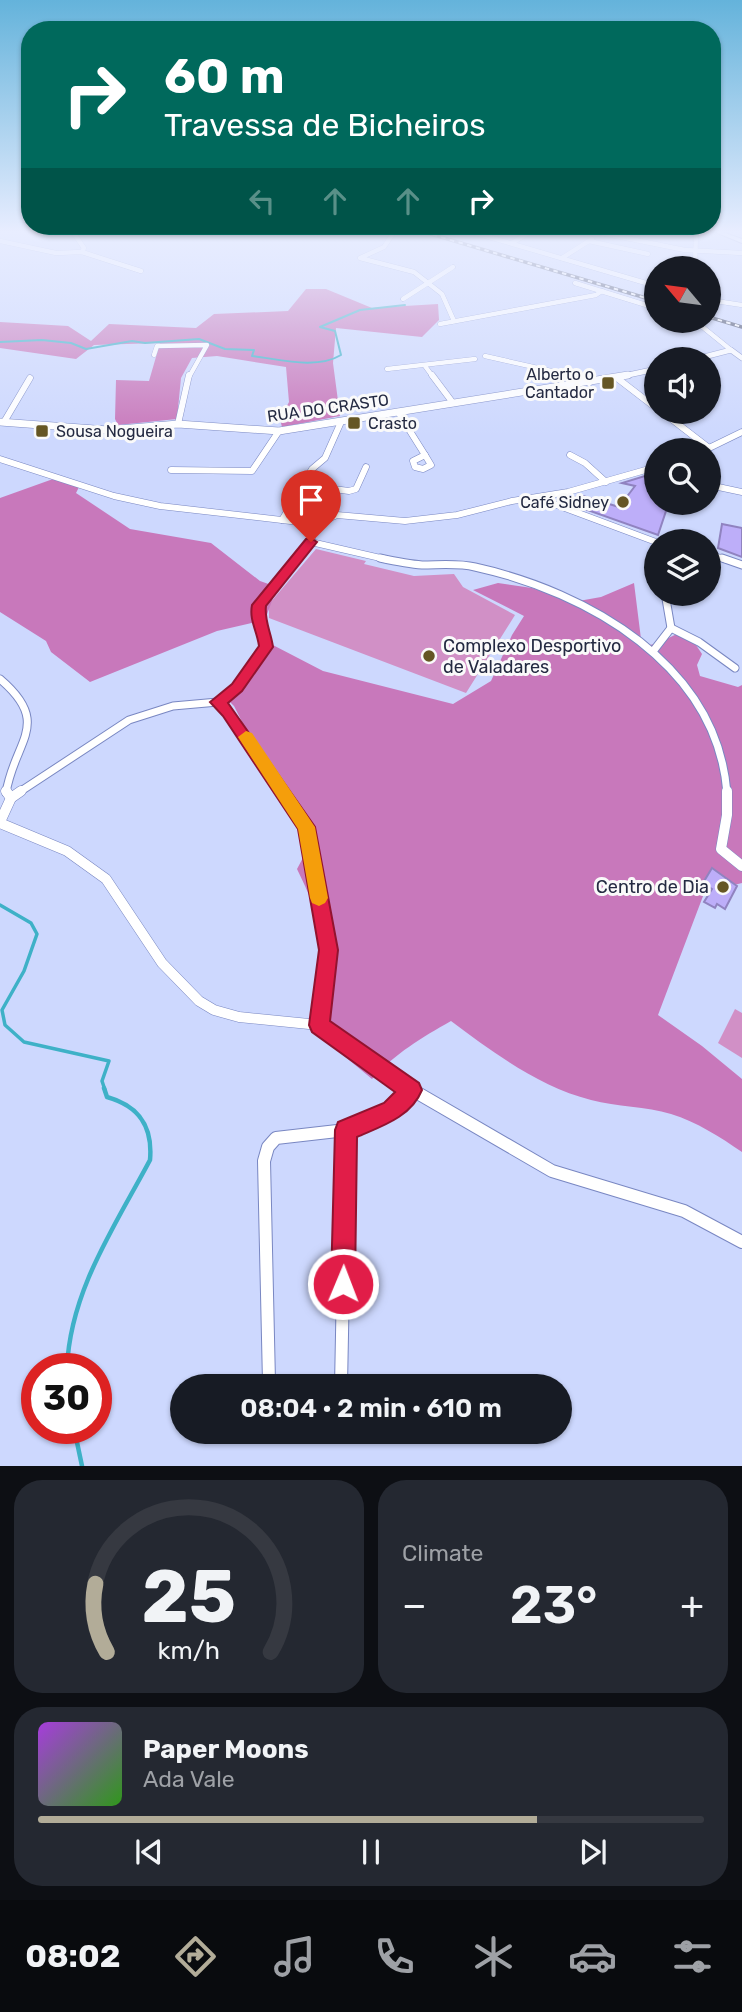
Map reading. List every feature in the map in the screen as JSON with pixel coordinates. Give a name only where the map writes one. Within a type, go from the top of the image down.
[{"type":"street","points":[[445,300],[454,321]]},
{"type":"street","points":[[440,324],[569,300]]},
{"type":"street","points":[[721,302],[742,305]]},
{"type":"street","points":[[710,333],[742,358]]},
{"type":"street","points":[[154,355],[157,346],[207,345],[189,370],[178,424]]},
{"type":"street","points":[[721,352],[730,350]]},
{"type":"street","points":[[485,356],[574,374],[589,383]]},
{"type":"street","points":[[387,369],[475,359]]},
{"type":"street","points":[[425,366],[453,402]]},
{"type":"street","name":"RUA DO CRASTO","points":[[2,422],[108,430],[178,424],[279,431],[589,383],[644,372]]},
{"type":"street","points":[[2,422],[30,378]]},
{"type":"street","points":[[617,378],[644,399]]},
{"type":"street","points":[[398,412],[425,455]]},
{"type":"street","points":[[282,520],[312,469],[325,458],[341,422]]},
{"type":"street","points":[[677,424],[694,438]]},
{"type":"street","points":[[171,470],[252,471],[279,431]]},
{"type":"street","points":[[721,442],[742,432]]},
{"type":"street","points":[[570,455],[585,463],[606,482]]},
{"type":"street","points":[[0,459],[114,496],[148,503],[316,524],[337,515],[417,521],[606,482],[644,470]]},
{"type":"street","points":[[302,485],[349,491],[356,489],[366,467]]},
{"type":"street","points":[[721,488],[742,492]]},
{"type":"street","points":[[536,497],[644,538]]},
{"type":"street","points":[[316,524],[311,542],[259,605],[257,616],[266,647],[237,687],[218,702],[173,706],[129,720],[11,798],[0,823],[51,843],[80,858],[105,878],[172,975],[191,996],[215,1010],[236,1017],[302,1021],[319,1025],[412,1090],[552,1171],[684,1211],[742,1242]]},
{"type":"street","points":[[311,542],[404,563],[475,566],[553,590],[610,619],[654,650],[689,689],[708,723],[722,758],[729,788],[730,808],[721,849],[742,866]]},
{"type":"street","points":[[721,558],[742,565]]},
{"type":"street","points":[[654,650],[671,628],[667,606]]},
{"type":"street","points":[[671,628],[699,642],[735,668]]},
{"type":"street","points":[[0,679],[22,700],[29,725],[27,738],[7,780],[6,793],[11,798]]},
{"type":"street","points":[[218,702],[229,712],[306,827],[328,950],[319,1025]]},
{"type":"street","points":[[269,1374],[264,1161],[268,1147],[276,1138],[346,1130],[391,1111],[412,1090]]},
{"type":"street","points":[[341,1374],[346,1130]]},
{"type":"shaded area","points":[[297,300],[354,300],[372,308],[438,304],[439,320],[422,337],[336,328],[333,363],[340,416],[282,427],[280,419],[289,402],[286,367],[217,356],[192,358],[181,378],[177,419],[118,425],[115,419],[116,380],[149,381],[160,343],[94,345],[76,359],[0,348],[0,322],[68,326],[91,341],[109,324],[196,328],[214,314],[288,311]]},
{"type":"shaded area","points":[[53,479],[79,487],[76,493],[130,529],[211,543],[260,581],[277,587],[265,620],[217,631],[90,682],[51,652],[46,641],[0,612],[0,498]]},
{"type":"shaded area","name":"Complexo Desportivo de Valadares","points":[[316,549],[414,576],[454,574],[463,587],[515,615],[466,693],[269,618],[269,604]]},
{"type":"shaded area","points":[[498,583],[532,588],[573,602],[601,597],[634,583],[642,647],[679,633],[694,642],[702,654],[697,665],[700,676],[738,687],[742,685],[742,883],[734,885],[711,875],[658,1015],[742,1079],[742,1152],[708,1130],[681,1117],[652,1109],[591,1100],[553,1087],[500,1057],[451,1021],[409,1047],[372,1079],[308,1026],[317,1001],[322,953],[315,911],[297,869],[305,854],[301,821],[261,759],[234,706],[227,699],[228,688],[258,663],[269,643],[323,671],[453,704],[491,681],[524,616],[473,590]]},
{"type":"shaded area","points":[[735,1009],[742,1013],[742,1058],[718,1043]]},
{"type":"building","points":[[644,476],[644,515],[665,515],[660,529],[644,530],[565,502],[580,495],[619,507],[635,486],[622,483]]},
{"type":"building","points":[[722,524],[742,528],[742,557],[721,549]]},
{"type":"building","name":"Centro de Dia","points":[[712,868],[737,886],[725,909],[717,904],[715,908],[704,902],[712,889],[703,883]]},
{"type":"waterway","points":[[0,342],[42,340],[71,343],[86,349],[132,341],[145,343],[199,339],[225,349],[254,350],[252,356],[320,362],[341,355],[335,331],[320,327],[360,310],[405,305]]},
{"type":"waterway","points":[[0,905],[31,923],[37,934],[24,971],[2,1010],[5,1025],[24,1042],[109,1061],[102,1081],[105,1090]]},
{"type":"waterway","points":[[69,1353],[76,1312],[85,1286],[96,1260],[150,1160],[149,1137],[142,1119],[128,1106],[107,1097],[104,1088]]},
{"type":"waterway","points":[[77,1444],[82,1466]]},
{"type":"railway","points":[[721,321],[742,327]]},
{"type":"slow traffic","points":[[246,737],[306,827],[319,898]]},
{"type":"place","name":"Alberto o Cantador","points":[[608,383]]},
{"type":"place","name":"Crasto","points":[[354,423]]},
{"type":"place","name":"Sousa Nogueira","points":[[42,431]]},
{"type":"place","name":"Café Sidney","points":[[623,502]]},
{"type":"place","name":"Complexo Desportivo de Valadares","points":[[429,656]]},
{"type":"place","name":"Centro de Dia","points":[[723,887]]},
{"type":"route","points":[[311,542],[259,605],[257,616],[266,647],[237,687],[218,702],[229,712],[306,827],[328,950],[319,1025],[412,1090],[391,1111],[346,1130],[343,1284]]}]
